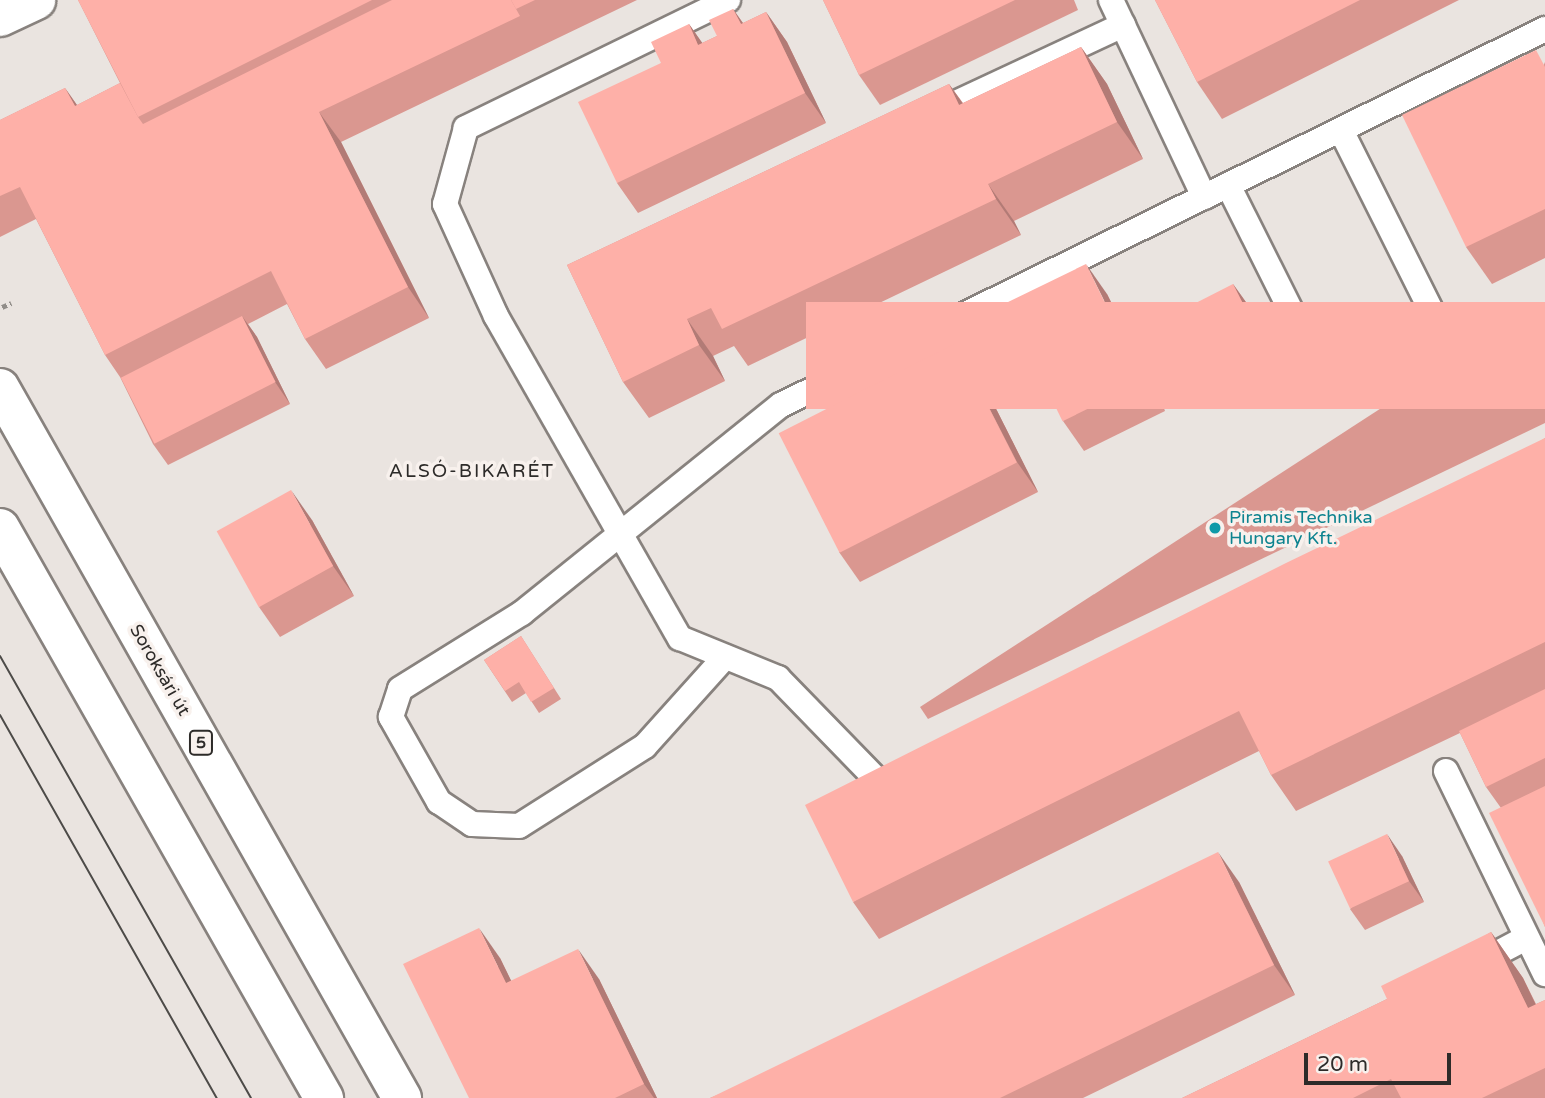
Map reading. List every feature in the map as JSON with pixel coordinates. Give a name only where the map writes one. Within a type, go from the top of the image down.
[{"type":"main road","points":[[0,17],[36,0]]},
{"type":"main road","name":"Soroksári út","points":[[0,388],[402,1098]]},
{"type":"main road","points":[[0,528],[324,1098]]},
{"type":"lane","points":[[728,0],[466,128],[445,204],[496,316],[680,638],[778,678],[881,784],[918,766]]},
{"type":"lane","points":[[1111,0],[1204,197]]},
{"type":"lane","points":[[908,125],[1123,25]]},
{"type":"lane","points":[[725,657],[645,746],[519,826],[472,824],[439,802],[391,717],[400,689],[522,613],[623,537],[781,405],[1545,29]]},
{"type":"lane","points":[[1228,185],[1321,371],[1434,316],[1341,130]]},
{"type":"lane","points":[[1446,771],[1524,939],[1545,974]]},
{"type":"lane","points":[[1451,977],[1524,939]]},
{"type":"path","points":[[2,307],[11,303]]},
{"type":"building","points":[[78,0],[372,0],[138,117]]},
{"type":"building","points":[[392,0],[511,0],[520,16],[319,112],[408,287],[305,339],[271,271],[105,355],[20,187],[0,196],[0,120],[65,88],[75,106],[120,83],[143,124]]},
{"type":"building","points":[[511,0],[535,0],[516,9]]},
{"type":"building","points":[[823,0],[1015,0],[859,75]]},
{"type":"building","points":[[1155,0],[1360,0],[1197,82]]},
{"type":"building","points":[[733,9],[741,24],[766,12],[805,93],[617,183],[578,102],[661,63],[651,42],[689,24],[698,45],[717,36],[709,20]]},
{"type":"building","points":[[1081,47],[1117,122],[988,184],[996,199],[722,329],[711,308],[687,319],[699,345],[623,382],[567,265],[949,84],[959,105]]},
{"type":"building","points":[[1536,50],[1545,67],[1545,209],[1466,247],[1402,115]]},
{"type":"building","points":[[1086,264],[1143,382],[1063,421],[1005,303]]},
{"type":"building","points":[[1233,284],[1269,355],[1225,378],[1188,307]]},
{"type":"building","points":[[806,302],[1545,302],[1545,409],[806,409]]},
{"type":"building","points":[[242,316],[276,382],[154,444],[121,378]]},
{"type":"building","points":[[956,343],[1017,462],[840,553],[779,433]]},
{"type":"building","points":[[1545,438],[1545,642],[1271,775],[1239,711],[853,902],[805,805],[1286,563]]},
{"type":"building","points":[[291,490],[333,566],[259,607],[217,531]]},
{"type":"building","points":[[521,636],[554,688],[531,702],[519,682],[505,691],[484,660]]},
{"type":"building","points":[[1545,689],[1545,758],[1486,787],[1459,731]]},
{"type":"building","points":[[1545,786],[1545,927],[1489,813]]},
{"type":"building","points":[[1387,834],[1409,881],[1350,909],[1328,861]]},
{"type":"building","points":[[1218,852],[1274,965],[1000,1098],[710,1098]]},
{"type":"building","points":[[479,928],[506,983],[578,949],[644,1084],[615,1098],[469,1098],[403,964]]},
{"type":"building","points":[[1491,932],[1528,1008],[1545,1000],[1545,1068],[1482,1098],[1401,1098],[1391,1079],[1353,1098],[1182,1098],[1387,999],[1381,986]]},
{"type":"tram line","points":[[0,656],[251,1098]]},
{"type":"tram line","points":[[0,715],[217,1098]]},
{"type":"place","name":"Piramis Technika Hungary Kft.","points":[[1215,528]]},
{"type":"district","name":"ALSÓ-BIKARÉT","points":[[472,472]]}]
